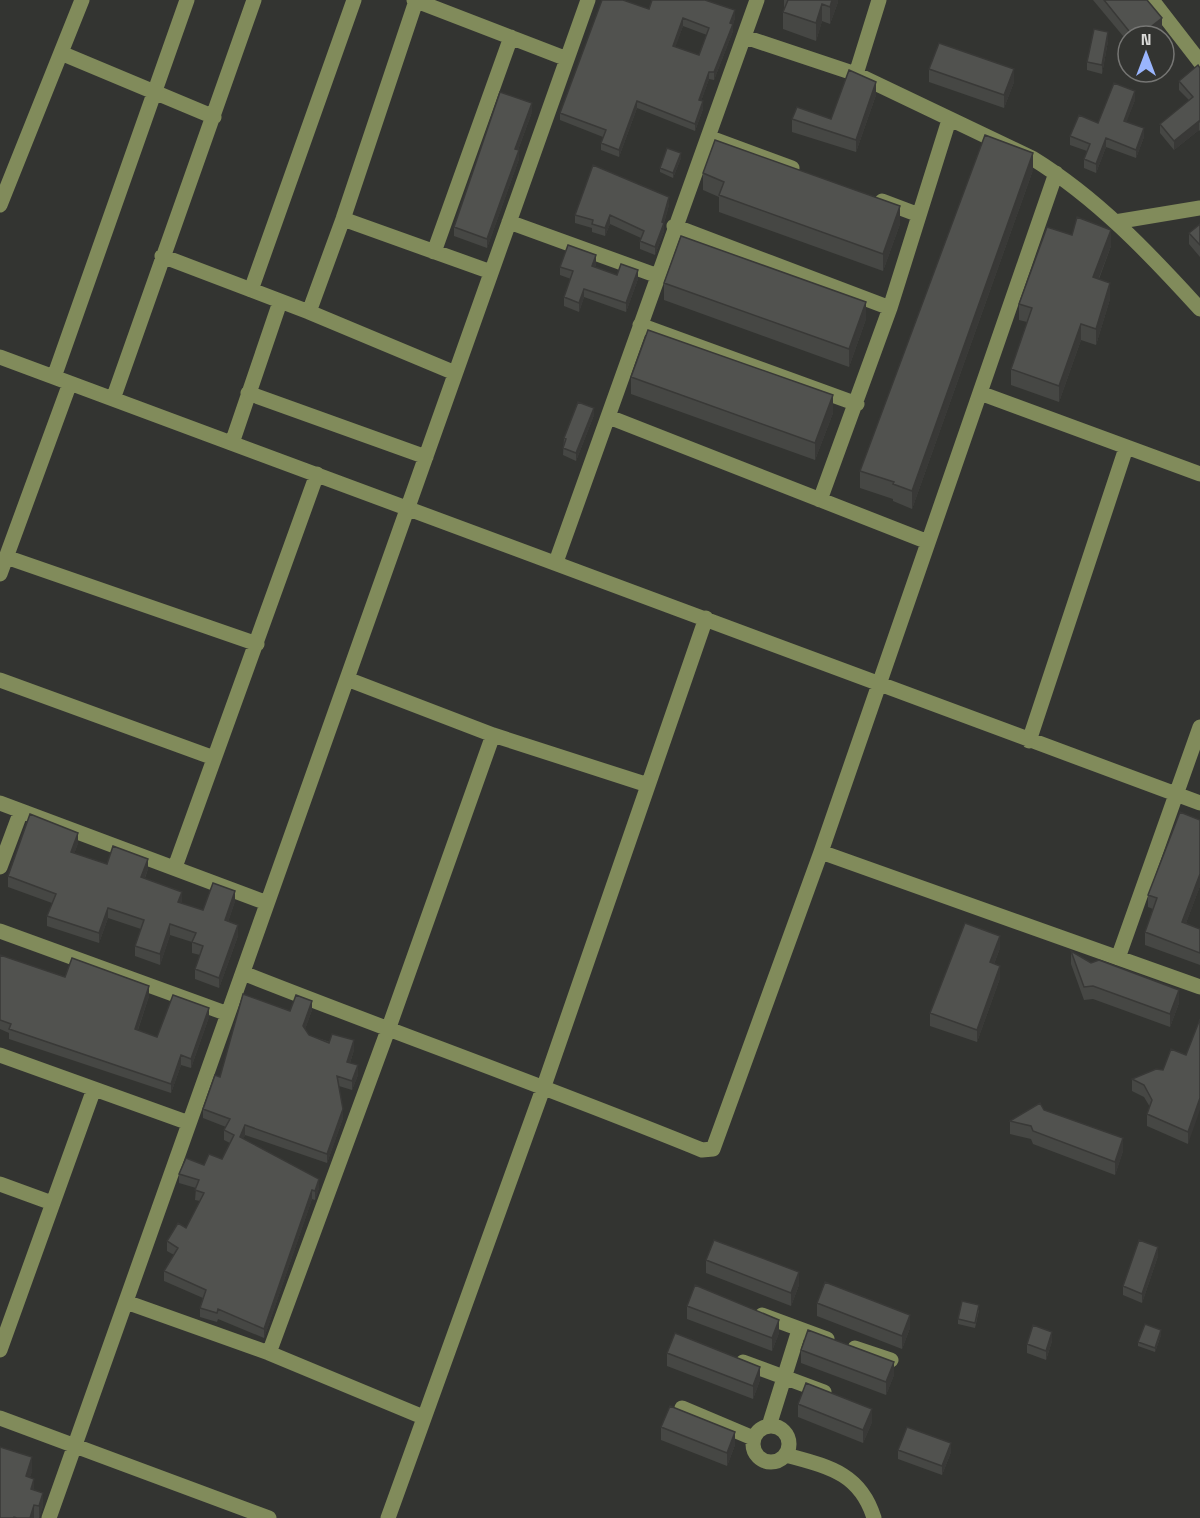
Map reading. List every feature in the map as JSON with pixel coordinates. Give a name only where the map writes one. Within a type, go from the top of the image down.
[{"type":"street","points":[[0,205],[82,0]]},
{"type":"street","points":[[54,377],[187,0]]},
{"type":"street","points":[[113,399],[254,0]]},
{"type":"street","points":[[250,290],[354,0]]},
{"type":"street","points":[[309,312],[343,219],[415,0],[567,59]]},
{"type":"street","points":[[49,1518],[588,0]]},
{"type":"street","points":[[556,562],[609,417],[674,226],[757,0]]},
{"type":"street","points":[[856,74],[879,0]]},
{"type":"street","points":[[1152,0],[1200,62]]},
{"type":"street","points":[[434,252],[511,37]]},
{"type":"street","points":[[745,37],[856,74],[1032,159],[1056,173],[1139,242],[1200,309]]},
{"type":"street","points":[[61,53],[214,117]]},
{"type":"street","points":[[820,500],[857,404],[890,308],[949,120]]},
{"type":"street","points":[[708,137],[808,174]]},
{"type":"street","points":[[243,973],[388,1030],[544,1086],[702,1150],[713,1149],[821,852],[1056,173]]},
{"type":"street","points":[[864,194],[919,215]]},
{"type":"street","points":[[1115,222],[1200,208]]},
{"type":"street","points":[[343,219],[491,272]]},
{"type":"street","points":[[509,222],[658,276]]},
{"type":"street","points":[[674,226],[890,308]]},
{"type":"street","points":[[162,256],[309,312],[455,373]]},
{"type":"street","points":[[232,443],[280,302]]},
{"type":"street","points":[[640,325],[857,404]]},
{"type":"street","points":[[0,357],[880,682],[1029,741],[1200,803]]},
{"type":"street","points":[[0,574],[70,383]]},
{"type":"street","points":[[248,393],[426,458]]},
{"type":"street","points":[[980,393],[1200,474]]},
{"type":"street","points":[[609,417],[928,542]]},
{"type":"street","points":[[1029,741],[1126,448]]},
{"type":"street","points":[[176,867],[317,474]]},
{"type":"street","points":[[6,557],[257,644]]},
{"type":"street","points":[[388,1518],[544,1086],[706,618]]},
{"type":"street","points":[[347,679],[493,735],[648,785]]},
{"type":"street","points":[[0,680],[214,758]]},
{"type":"street","points":[[1118,958],[1200,728]]},
{"type":"street","points":[[269,1353],[388,1030],[493,735]]},
{"type":"street","points":[[0,803],[267,903]]},
{"type":"street","points":[[0,867],[21,811]]},
{"type":"street","points":[[821,852],[1200,987]]},
{"type":"street","points":[[0,931],[228,1014]]},
{"type":"street","points":[[0,1055],[189,1123]]},
{"type":"street","points":[[0,1350],[7,1308],[52,1203],[94,1089]]},
{"type":"street","points":[[0,1184],[52,1203]]},
{"type":"street","points":[[126,1302],[269,1353],[423,1417]]},
{"type":"street","points":[[746,1309],[799,1330],[891,1360]]},
{"type":"street","points":[[769,1426],[782,1378],[799,1330]]},
{"type":"street","points":[[726,1356],[837,1397]]},
{"type":"street","points":[[682,1408],[753,1438]]},
{"type":"street","points":[[0,1418],[269,1518]]},
{"type":"street","points":[[769,1426],[779,1428],[787,1435],[789,1445],[786,1455],[778,1461],[767,1462],[758,1458],[753,1449],[753,1438],[759,1430],[769,1426]]},
{"type":"street","points":[[786,1455],[836,1468],[861,1491],[874,1518]]},
{"type":"building","points":[[602,0],[623,0],[649,9],[652,0],[705,0],[735,10],[730,23],[733,24],[714,72],[709,72],[699,100],[703,101],[695,124],[637,101],[619,150],[601,143],[606,130],[560,113]],"holes":[[[683,18],[709,28],[699,55],[673,46]]]},
{"type":"building","points":[[788,0],[832,0],[830,7],[822,4],[816,23],[783,12]]},
{"type":"building","points":[[1104,0],[1147,0],[1162,18],[1154,24],[1123,24]]},
{"type":"building","points":[[1094,29],[1108,32],[1102,65],[1087,62]]},
{"type":"building","points":[[939,43],[1014,69],[1004,95],[929,69]]},
{"type":"building","points":[[1198,65],[1200,68],[1200,122],[1174,141],[1160,124],[1193,97],[1179,81]]},
{"type":"building","points":[[849,70],[876,82],[856,140],[792,119],[797,107],[831,119]]},
{"type":"building","points":[[1114,83],[1135,91],[1124,121],[1144,128],[1136,150],[1106,138],[1096,164],[1084,159],[1090,144],[1070,136],[1079,115],[1098,123]]},
{"type":"building","points":[[500,92],[532,103],[515,149],[519,150],[487,239],[454,227]]},
{"type":"building","points":[[985,135],[1033,153],[912,491],[893,484],[894,482],[860,471]]},
{"type":"building","points":[[715,140],[900,206],[883,254],[719,195],[724,182],[703,173]]},
{"type":"building","points":[[667,148],[681,153],[673,173],[660,168]]},
{"type":"building","points":[[593,165],[669,197],[662,222],[664,223],[655,247],[640,241],[644,231],[610,215],[605,228],[592,224],[593,220],[575,215]]},
{"type":"building","points":[[1077,217],[1111,230],[1093,277],[1110,283],[1096,329],[1081,324],[1059,386],[1011,369],[1032,308],[1019,304],[1047,227],[1072,235]]},
{"type":"building","points":[[1200,224],[1200,245],[1189,233]]},
{"type":"building","points":[[681,236],[866,302],[849,349],[664,283]]},
{"type":"building","points":[[568,245],[596,255],[592,266],[617,275],[621,264],[638,270],[626,303],[584,289],[579,303],[564,297],[573,271],[560,267]]},
{"type":"building","points":[[648,330],[833,395],[815,443],[631,377]]},
{"type":"building","points":[[578,402],[594,408],[576,453],[563,448],[566,439],[564,438]]},
{"type":"building","points":[[1180,812],[1200,820],[1200,874],[1182,922],[1200,929],[1200,953],[1145,932],[1157,898],[1148,895]]},
{"type":"building","points":[[30,814],[78,833],[71,852],[107,864],[113,846],[148,859],[141,877],[182,892],[178,902],[203,910],[213,883],[235,891],[225,920],[238,925],[219,978],[195,969],[203,946],[192,942],[196,933],[170,924],[160,954],[135,946],[144,920],[108,908],[99,933],[47,916],[56,894],[8,876]]},
{"type":"building","points":[[965,923],[1000,936],[990,962],[1000,966],[977,1030],[930,1013]]},
{"type":"building","points":[[1071,951],[1091,963],[1099,960],[1179,990],[1170,1014],[1093,986],[1084,987]]},
{"type":"building","points":[[0,955],[65,977],[72,958],[149,986],[135,1029],[157,1037],[173,995],[209,1008],[191,1059],[181,1055],[171,1084],[9,1029],[11,1024],[0,1020]]},
{"type":"building","points":[[243,994],[290,1011],[296,995],[312,1001],[303,1026],[309,1035],[329,1043],[332,1034],[354,1040],[347,1062],[358,1065],[352,1081],[337,1076],[343,1109],[327,1154],[245,1125],[240,1137],[319,1179],[315,1191],[312,1190],[264,1329],[218,1309],[217,1313],[200,1308],[206,1290],[164,1271],[178,1248],[167,1241],[178,1223],[186,1228],[204,1193],[195,1190],[199,1180],[179,1174],[186,1158],[204,1165],[209,1154],[222,1159],[234,1135],[224,1130],[230,1119],[203,1109],[215,1075],[220,1077]]},
{"type":"building","points":[[1200,1019],[1200,1098],[1188,1132],[1147,1114],[1152,1100],[1144,1085],[1132,1079],[1156,1069],[1163,1070],[1171,1049],[1186,1055]]},
{"type":"building","points":[[1040,1103],[1044,1110],[1123,1138],[1115,1162],[1033,1131],[1031,1126],[1010,1121]]},
{"type":"building","points":[[714,1240],[799,1272],[791,1293],[706,1260]]},
{"type":"building","points":[[1139,1240],[1158,1247],[1142,1294],[1123,1286]]},
{"type":"building","points":[[825,1282],[910,1315],[902,1336],[817,1303]]},
{"type":"building","points":[[695,1285],[779,1320],[772,1338],[687,1306]]},
{"type":"building","points":[[962,1301],[979,1305],[975,1323],[958,1319]]},
{"type":"building","points":[[1145,1324],[1161,1330],[1155,1348],[1138,1342]]},
{"type":"building","points":[[1033,1325],[1052,1332],[1046,1351],[1027,1344]]},
{"type":"building","points":[[808,1330],[894,1362],[886,1382],[801,1350]]},
{"type":"building","points":[[675,1333],[760,1367],[753,1386],[667,1353]]},
{"type":"building","points":[[806,1383],[872,1409],[863,1430],[798,1404]]},
{"type":"building","points":[[670,1406],[735,1432],[727,1453],[661,1427]]},
{"type":"building","points":[[907,1427],[951,1443],[942,1466],[898,1450]]},
{"type":"building","points":[[0,1447],[32,1457],[26,1476],[34,1479],[31,1489],[43,1493],[39,1506],[34,1505],[30,1518],[0,1518]]}]
